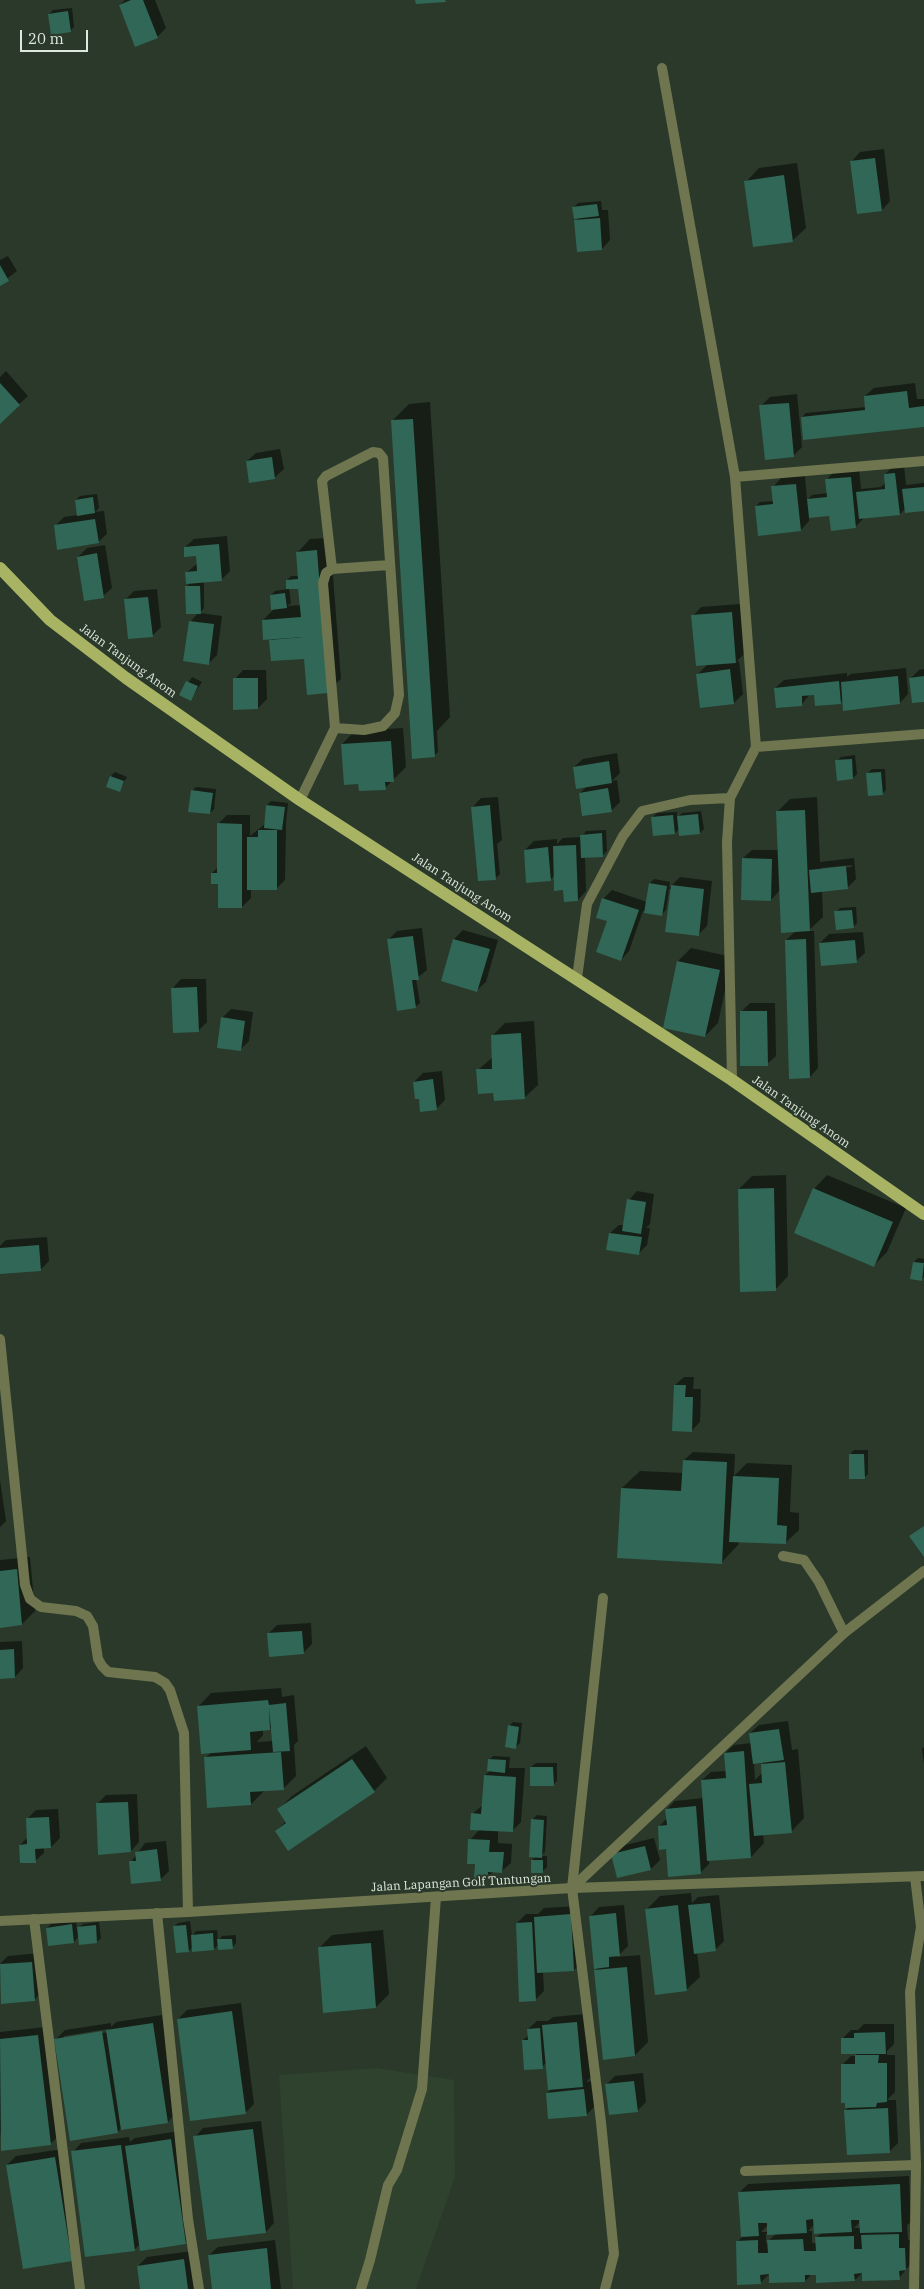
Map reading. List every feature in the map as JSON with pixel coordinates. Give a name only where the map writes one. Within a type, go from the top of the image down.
[{"type":"main road","name":"Jalan Tanjung Anom","points":[[0,568],[50,620],[126,678],[300,800],[732,1080],[924,1214]]},
{"type":"street","points":[[662,68],[735,477],[756,747],[730,798],[727,842],[732,1080]]},
{"type":"street","points":[[332,569],[322,481],[326,476],[373,452],[379,453],[383,458],[399,696],[395,713],[382,726],[364,730],[335,728]]},
{"type":"street","points":[[735,477],[924,461]]},
{"type":"street","points":[[300,800],[335,728],[323,583],[326,573],[332,569],[389,565]]},
{"type":"street","points":[[756,747],[924,734]]},
{"type":"street","points":[[577,978],[587,904],[623,836],[642,811],[690,800],[730,798]]},
{"type":"street","points":[[0,1339],[25,1585],[30,1599],[41,1607],[76,1611],[87,1616],[93,1626],[98,1659],[108,1672],[155,1677],[165,1682],[170,1690],[184,1733],[188,1912]]},
{"type":"street","points":[[783,1556],[804,1560],[819,1582],[844,1633]]},
{"type":"street","points":[[572,1888],[844,1633],[924,1571]]},
{"type":"street","points":[[603,1598],[572,1888],[601,2122],[614,2254],[606,2289]]},
{"type":"street","points":[[914,2289],[916,2165],[910,1992],[921,1927],[920,1877]]},
{"type":"street","name":"Jalan Lapangan Golf Tuntungan","points":[[0,1921],[188,1912],[572,1888],[920,1877]]},
{"type":"street","points":[[361,2289],[388,2185],[397,2170],[422,2089],[436,1897]]},
{"type":"street","points":[[157,1913],[188,2219],[199,2289]]},
{"type":"street","points":[[34,1919],[80,2289]]},
{"type":"street","points":[[745,2171],[916,2165]]},
{"type":"shaded area","points":[[377,2068],[454,2080],[455,2177],[416,2289],[293,2289],[279,2075]]},
{"type":"building","points":[[131,0],[143,0],[158,38],[135,47],[119,5]]},
{"type":"building","points":[[415,0],[445,0],[446,2],[416,4]]},
{"type":"building","points":[[68,11],[71,32],[51,35],[48,14]]},
{"type":"building","points":[[875,158],[882,211],[857,214],[850,161]]},
{"type":"building","points":[[784,175],[793,242],[753,247],[744,181]]},
{"type":"building","points":[[597,204],[599,216],[574,219],[572,207]]},
{"type":"building","points":[[600,218],[602,250],[577,252],[574,220]]},
{"type":"building","points":[[0,265],[9,281],[0,286]]},
{"type":"building","points":[[0,383],[20,405],[0,424]]},
{"type":"building","points":[[907,391],[909,408],[924,406],[924,427],[803,440],[801,417],[865,410],[864,396]]},
{"type":"building","points":[[789,403],[794,457],[765,460],[759,405]]},
{"type":"building","points":[[413,419],[435,757],[412,759],[391,420]]},
{"type":"building","points":[[272,457],[275,479],[249,483],[246,461]]},
{"type":"building","points":[[895,473],[900,515],[859,519],[856,492],[885,489],[884,474]]},
{"type":"building","points":[[851,477],[856,528],[831,531],[829,516],[809,518],[807,499],[827,497],[825,479]]},
{"type":"building","points":[[796,484],[801,531],[758,536],[755,506],[773,504],[771,486]]},
{"type":"building","points":[[924,487],[924,511],[905,513],[902,489]]},
{"type":"building","points":[[93,497],[95,513],[77,516],[75,500]]},
{"type":"building","points":[[95,519],[99,543],[57,550],[54,525]]},
{"type":"building","points":[[219,544],[222,581],[186,584],[185,572],[197,571],[196,556],[184,557],[184,547]]},
{"type":"building","points":[[317,550],[328,693],[307,695],[304,659],[271,661],[269,640],[303,637],[263,640],[262,620],[301,617],[298,589],[286,589],[286,580],[298,579],[296,552]]},
{"type":"building","points":[[97,553],[104,598],[84,601],[77,557]]},
{"type":"building","points":[[185,586],[200,586],[201,614],[186,614]]},
{"type":"building","points":[[285,593],[287,608],[271,610],[270,595]]},
{"type":"building","points":[[148,597],[153,637],[128,639],[124,599]]},
{"type":"building","points":[[732,612],[736,663],[696,666],[691,615]]},
{"type":"building","points":[[189,621],[214,624],[209,665],[183,661]]},
{"type":"building","points":[[730,669],[734,704],[700,708],[696,674]]},
{"type":"building","points":[[898,676],[900,704],[843,711],[841,682]]},
{"type":"building","points":[[924,676],[924,702],[912,703],[909,678]]},
{"type":"building","points":[[233,678],[258,678],[258,709],[233,710]]},
{"type":"building","points":[[186,681],[198,686],[191,701],[179,695]]},
{"type":"building","points":[[839,681],[841,704],[815,706],[814,695],[802,696],[802,706],[776,708],[774,688]]},
{"type":"building","points":[[391,741],[394,782],[385,782],[386,790],[359,791],[358,784],[344,785],[341,744]]},
{"type":"building","points":[[852,759],[853,779],[837,781],[835,760]]},
{"type":"building","points":[[609,761],[612,783],[576,789],[573,767]]},
{"type":"building","points":[[881,772],[883,795],[868,796],[866,773]]},
{"type":"building","points":[[110,776],[124,781],[120,792],[106,787]]},
{"type":"building","points":[[608,788],[612,812],[582,816],[579,793]]},
{"type":"building","points":[[191,790],[213,793],[210,814],[188,812]]},
{"type":"building","points":[[266,805],[285,807],[282,830],[264,828]]},
{"type":"building","points":[[490,805],[496,880],[478,881],[471,807]]},
{"type":"building","points":[[805,810],[810,931],[781,933],[776,811]]},
{"type":"building","points":[[698,814],[700,834],[679,836],[677,816]]},
{"type":"building","points":[[673,815],[675,834],[653,836],[651,817]]},
{"type":"building","points":[[217,823],[242,824],[242,908],[218,908],[218,884],[211,884],[211,873],[217,873]]},
{"type":"building","points":[[258,830],[277,830],[277,890],[247,890],[247,837],[258,837]]},
{"type":"building","points":[[602,833],[603,857],[581,858],[580,835]]},
{"type":"building","points":[[576,845],[578,901],[564,902],[563,890],[554,891],[553,846]]},
{"type":"building","points":[[548,847],[551,881],[526,883],[524,850]]},
{"type":"building","points":[[742,858],[772,859],[771,901],[741,900]]},
{"type":"building","points":[[846,866],[848,889],[811,893],[809,870]]},
{"type":"building","points":[[649,883],[667,886],[662,916],[644,913]]},
{"type":"building","points":[[671,885],[704,889],[699,936],[665,932]]},
{"type":"building","points":[[602,898],[639,910],[621,961],[596,952],[607,921],[596,918]]},
{"type":"building","points":[[852,910],[854,928],[836,930],[834,911]]},
{"type":"building","points":[[413,936],[419,980],[412,980],[416,1008],[397,1011],[387,939]]},
{"type":"building","points":[[453,939],[490,949],[477,992],[441,981]]},
{"type":"building","points":[[806,939],[810,1078],[789,1079],[785,940]]},
{"type":"building","points":[[855,940],[857,963],[821,966],[819,943]]},
{"type":"building","points":[[677,961],[720,970],[705,1037],[663,1028]]},
{"type":"building","points":[[197,987],[199,1032],[173,1033],[171,988]]},
{"type":"building","points":[[740,1011],[767,1011],[768,1066],[740,1066]]},
{"type":"building","points":[[221,1017],[245,1021],[241,1051],[217,1048]]},
{"type":"building","points":[[521,1033],[525,1099],[494,1101],[493,1093],[478,1094],[476,1069],[492,1069],[491,1035]]},
{"type":"building","points":[[433,1079],[437,1110],[420,1112],[419,1099],[415,1099],[413,1082]]},
{"type":"building","points":[[774,1188],[776,1291],[740,1292],[738,1189]]},
{"type":"building","points":[[813,1188],[893,1222],[874,1267],[794,1233]]},
{"type":"building","points":[[627,1199],[646,1202],[641,1234],[622,1231]]},
{"type":"building","points":[[609,1233],[642,1237],[639,1255],[606,1250]]},
{"type":"building","points":[[39,1245],[41,1271],[0,1274],[0,1248]]},
{"type":"building","points":[[913,1262],[924,1263],[922,1281],[910,1279]]},
{"type":"building","points":[[674,1385],[686,1385],[685,1397],[693,1397],[692,1432],[672,1431]]},
{"type":"building","points":[[849,1454],[864,1454],[865,1479],[849,1479]]},
{"type":"building","points":[[683,1460],[727,1462],[722,1564],[617,1558],[621,1488],[681,1491]]},
{"type":"building","points":[[733,1476],[779,1478],[777,1525],[787,1526],[786,1544],[729,1542]]},
{"type":"building","points":[[924,1526],[924,1557],[909,1536]]},
{"type":"building","points":[[17,1569],[22,1625],[0,1628],[0,1571]]},
{"type":"building","points":[[302,1631],[304,1654],[269,1657],[267,1633]]},
{"type":"building","points":[[14,1649],[15,1678],[0,1679],[0,1650]]},
{"type":"building","points":[[268,1700],[269,1705],[286,1703],[290,1751],[273,1752],[269,1707],[270,1730],[250,1732],[251,1750],[201,1754],[197,1706]]},
{"type":"building","points":[[508,1725],[519,1727],[516,1749],[505,1747]]},
{"type":"building","points":[[779,1729],[784,1760],[753,1764],[749,1733]]},
{"type":"building","points":[[744,1751],[751,1858],[707,1861],[701,1780],[726,1778],[724,1753]]},
{"type":"building","points":[[281,1752],[284,1790],[250,1792],[251,1805],[207,1808],[204,1757]]},
{"type":"building","points":[[352,1759],[375,1792],[288,1851],[275,1831],[286,1823],[277,1809]]},
{"type":"building","points":[[488,1759],[506,1760],[505,1773],[487,1771]]},
{"type":"building","points":[[785,1762],[792,1833],[754,1836],[749,1784],[762,1783],[761,1764]]},
{"type":"building","points":[[530,1767],[553,1767],[554,1786],[530,1786]]},
{"type":"building","points":[[484,1775],[516,1777],[513,1832],[470,1830],[471,1813],[481,1814]]},
{"type":"building","points":[[128,1802],[131,1852],[98,1855],[96,1803]]},
{"type":"building","points":[[696,1806],[701,1874],[668,1877],[666,1849],[659,1850],[658,1826],[667,1825],[665,1809]]},
{"type":"building","points":[[49,1817],[51,1848],[35,1849],[36,1863],[20,1863],[19,1845],[27,1844],[26,1818]]},
{"type":"building","points":[[531,1819],[544,1820],[542,1858],[529,1857]]},
{"type":"building","points":[[468,1839],[490,1840],[489,1852],[504,1852],[502,1873],[488,1872],[488,1879],[474,1878],[475,1864],[467,1864]]},
{"type":"building","points":[[645,1846],[651,1870],[617,1878],[611,1854]]},
{"type":"building","points":[[157,1849],[161,1881],[131,1884],[129,1861],[136,1861],[135,1852]]},
{"type":"building","points":[[531,1860],[543,1860],[543,1873],[531,1873]]},
{"type":"building","points":[[710,1903],[716,1951],[694,1954],[688,1905]]},
{"type":"building","points":[[678,1905],[687,1991],[655,1995],[645,1909]]},
{"type":"building","points":[[616,1913],[620,1956],[609,1957],[609,1967],[594,1969],[589,1916]]},
{"type":"building","points":[[571,1914],[574,1971],[537,1973],[534,1917]]},
{"type":"building","points":[[532,1922],[536,2001],[519,2002],[516,1923]]},
{"type":"building","points":[[72,1924],[74,1943],[48,1946],[46,1928]]},
{"type":"building","points":[[96,1925],[97,1943],[79,1945],[77,1927]]},
{"type":"building","points":[[186,1925],[189,1952],[176,1953],[173,1926]]},
{"type":"building","points":[[213,1933],[214,1950],[192,1952],[191,1935]]},
{"type":"building","points":[[217,1939],[232,1939],[233,1949],[218,1950]]},
{"type":"building","points":[[371,1943],[376,2008],[323,2013],[318,1947]]},
{"type":"building","points":[[32,1962],[35,2001],[1,2004],[0,1964]]},
{"type":"building","points":[[627,1967],[635,2056],[603,2060],[594,1970]]},
{"type":"building","points":[[232,2011],[246,2114],[190,2121],[177,2019]]},
{"type":"building","points":[[577,2022],[583,2087],[548,2090],[542,2025]]},
{"type":"building","points":[[153,2023],[168,2123],[121,2130],[106,2030]]},
{"type":"building","points":[[540,2028],[543,2069],[524,2070],[522,2040],[528,2040],[527,2029]]},
{"type":"building","points":[[102,2031],[118,2133],[70,2141],[54,2039]]},
{"type":"building","points":[[885,2032],[886,2054],[841,2054],[841,2038],[854,2038],[854,2033]]},
{"type":"building","points":[[38,2035],[51,2145],[1,2151],[0,2039]]},
{"type":"building","points":[[855,2055],[879,2055],[878,2063],[887,2063],[887,2102],[877,2103],[876,2107],[845,2108],[845,2103],[841,2103],[841,2064],[855,2064]]},
{"type":"building","points":[[634,2081],[638,2112],[609,2115],[605,2084]]},
{"type":"building","points":[[584,2089],[587,2116],[548,2119],[546,2093]]},
{"type":"building","points":[[888,2108],[890,2153],[847,2155],[844,2110]]},
{"type":"building","points":[[253,2129],[266,2233],[207,2240],[193,2136]]},
{"type":"building","points":[[171,2139],[186,2244],[140,2251],[125,2146]]},
{"type":"building","points":[[121,2145],[135,2251],[85,2257],[71,2151]]},
{"type":"building","points":[[55,2157],[72,2261],[23,2269],[6,2165]]},
{"type":"building","points":[[900,2184],[902,2232],[860,2233],[859,2220],[851,2220],[852,2232],[814,2234],[813,2219],[806,2220],[807,2233],[767,2235],[767,2223],[758,2223],[759,2236],[741,2237],[738,2192]]},
{"type":"building","points":[[899,2234],[899,2248],[905,2248],[906,2270],[899,2271],[900,2280],[862,2281],[862,2273],[854,2274],[855,2281],[816,2283],[816,2275],[805,2275],[805,2282],[769,2283],[769,2274],[760,2275],[761,2284],[737,2285],[736,2241],[758,2240],[758,2253],[768,2253],[767,2240],[803,2239],[804,2251],[816,2251],[815,2237],[854,2236],[854,2249],[862,2249],[861,2235]]},
{"type":"building","points":[[267,2248],[271,2289],[212,2289],[208,2255]]},
{"type":"building","points":[[184,2259],[188,2289],[140,2289],[137,2266]]}]
